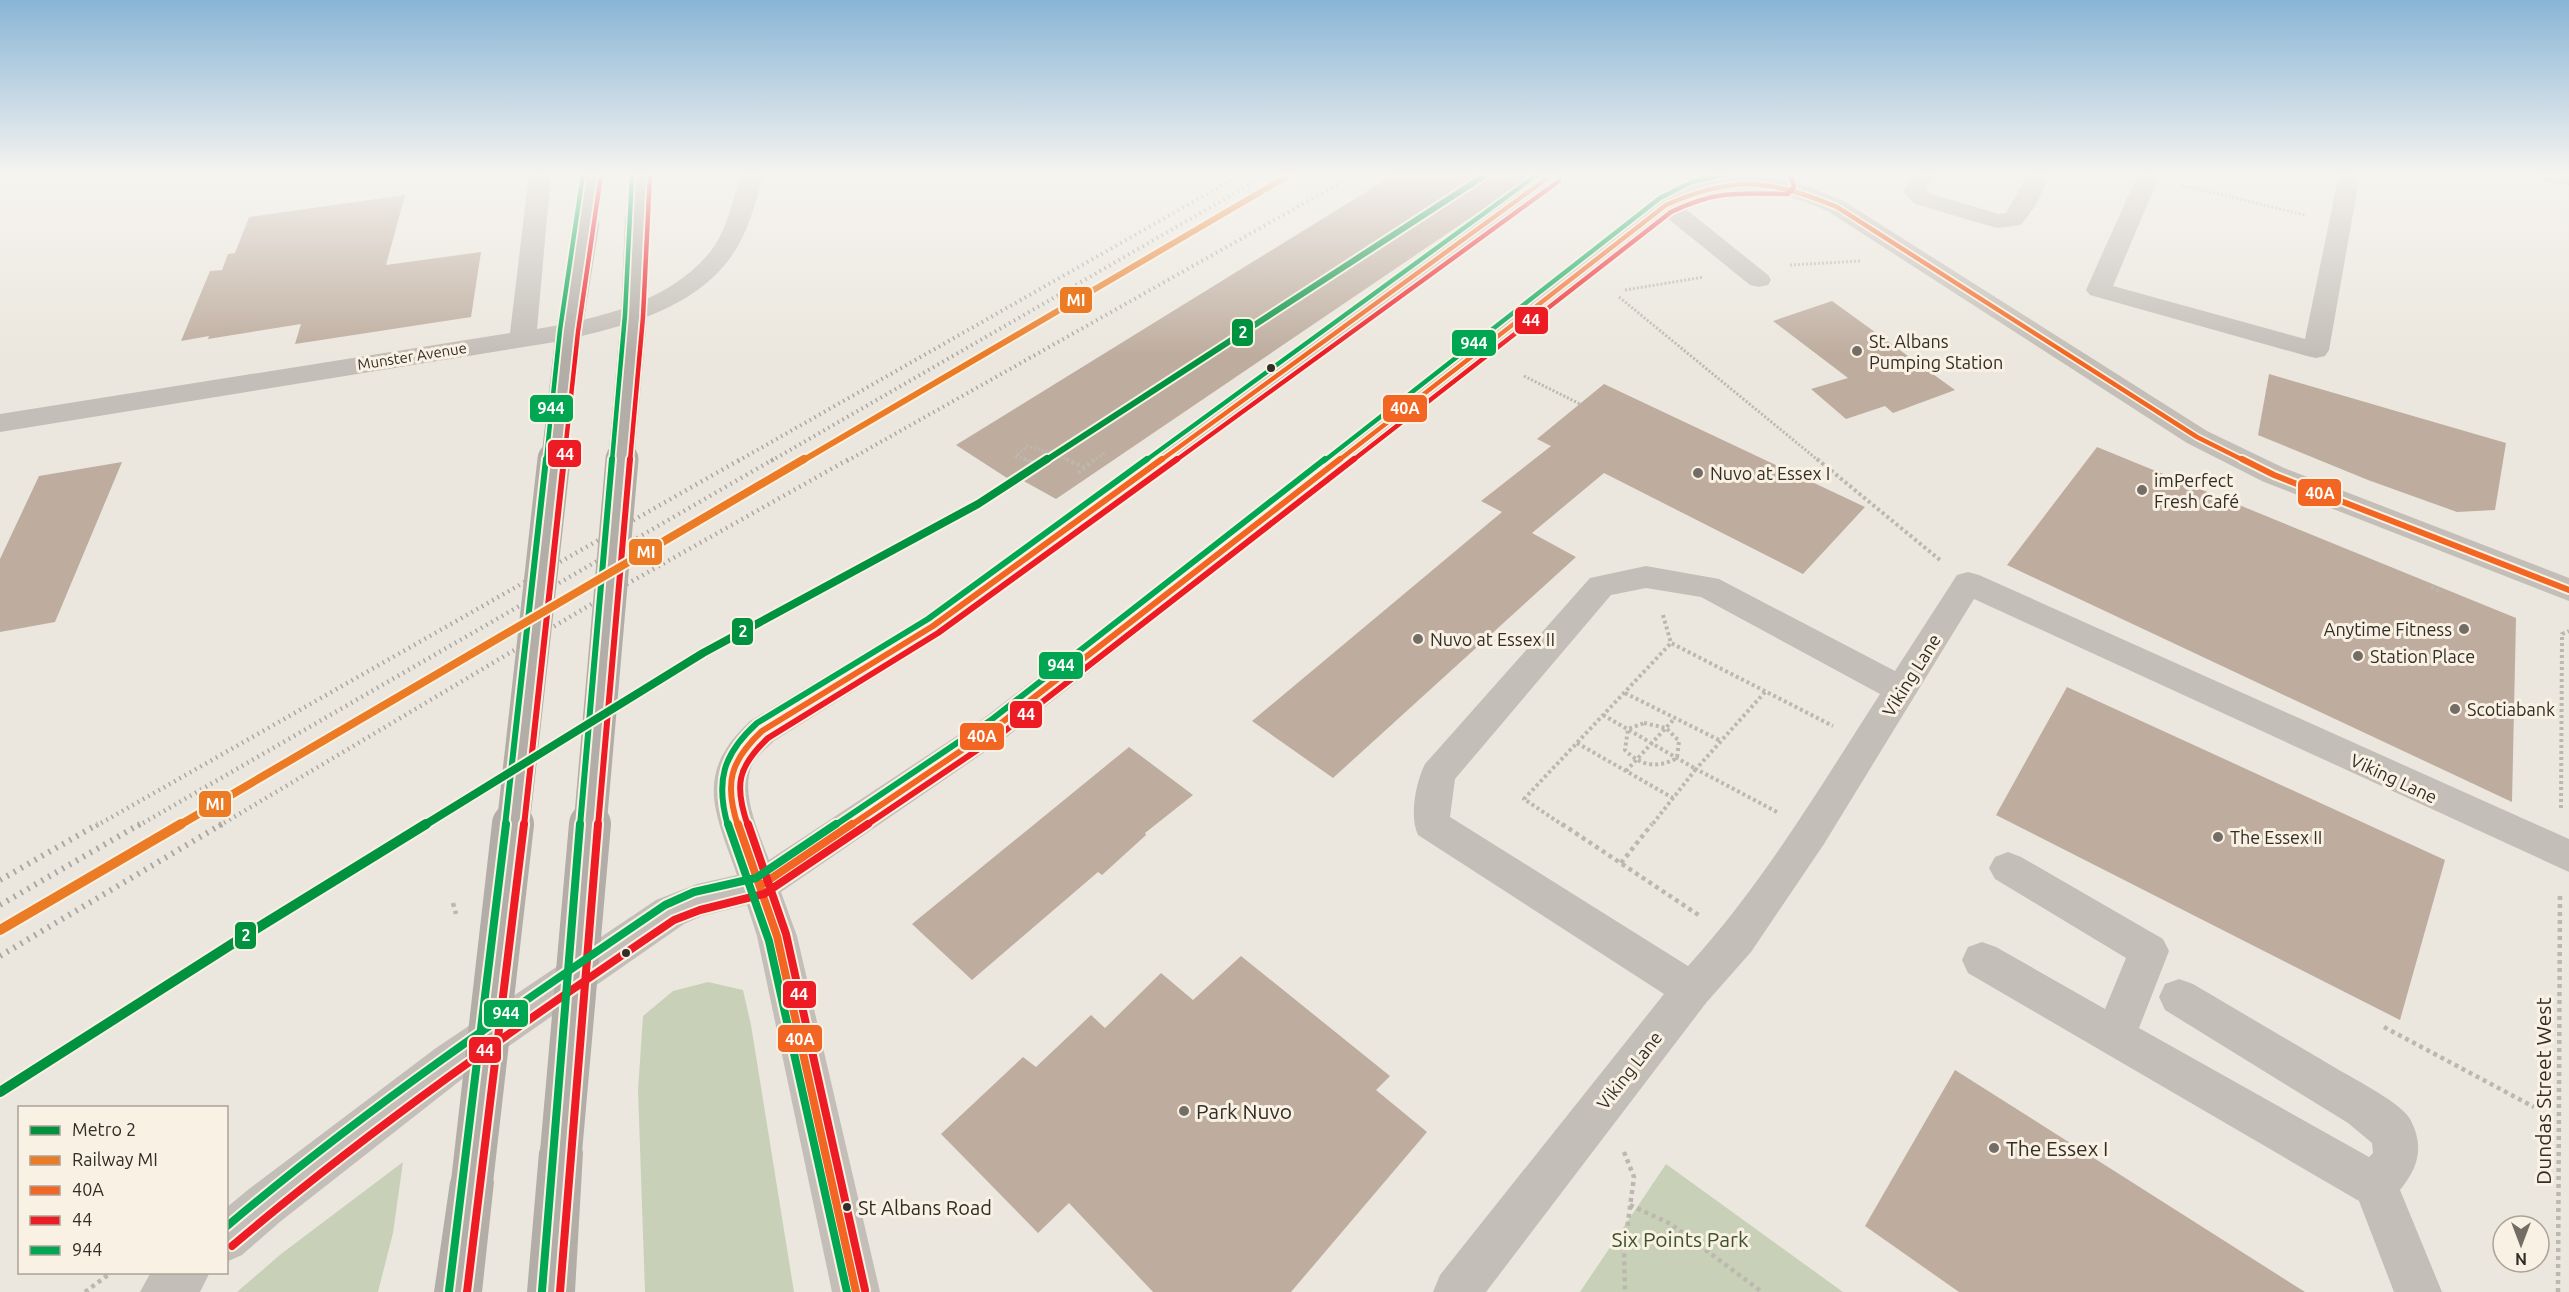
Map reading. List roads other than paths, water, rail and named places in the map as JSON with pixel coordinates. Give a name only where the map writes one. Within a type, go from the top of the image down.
[{"type":"main road","points":[[458,1292],[569,331],[585,234]]},
{"type":"main road","points":[[551,1292],[561,1152],[634,316],[637,234]]},
{"type":"street","points":[[523,338],[534,234]]},
{"type":"street","name":"Munster Avenue","points":[[0,423],[575,330],[616,319],[652,304],[691,282],[708,268],[731,234]]},
{"type":"street","points":[[856,1292],[777,936],[734,813],[731,785],[734,765],[744,748],[762,731],[933,626],[1471,234]]},
{"type":"street","points":[[228,1237],[266,1205],[451,1062],[670,912],[697,901],[760,886],[996,727],[1628,234]]},
{"type":"street","points":[[1702,234],[1759,280],[1738,285]]},
{"type":"street","points":[[1880,234],[2198,437],[2274,475],[2569,590]]},
{"type":"street","points":[[2123,234],[2099,290],[2316,350],[2339,234]]},
{"type":"street","points":[[1692,990],[1431,824],[1438,774],[1601,586],[1646,578],[1708,587],[1901,690]]},
{"type":"street","name":"Viking Lane","points":[[1457,1292],[1692,990],[1737,940],[1811,833],[1968,584],[2565,873]]},
{"type":"street","points":[[2008,868],[2149,951],[2115,1036]]},
{"type":"street","points":[[1982,960],[2375,1185],[2420,1291]]},
{"type":"street","points":[[2179,997],[2363,1108],[2393,1132],[2396,1160],[2375,1185]]},
{"type":"street","points":[[164,1292],[185,1274]]},
{"type":"railway","points":[[738,461],[1136,234]]},
{"type":"railway","points":[[771,461],[1164,234]]},
{"type":"railway","points":[[847,461],[1249,234]]},
{"type":"railway","points":[[96,826],[741,459]]},
{"type":"railway","points":[[138,826],[774,459]]},
{"type":"railway","points":[[219,826],[595,602],[849,459]]},
{"type":"railway","points":[[0,880],[98,824]]},
{"type":"railway","points":[[0,905],[140,824]]},
{"type":"railway","points":[[0,956],[222,824]]},
{"type":"metro line","name":"2","points":[[0,1092],[243,937],[703,653],[978,504],[1394,234]]},
{"type":"rail line","name":"MI","points":[[0,930],[1188,234]]},
{"type":"place","name":"St. Albans Pumping Station","points":[[1857,351]]},
{"type":"place","name":"Nuvo at Essex I","points":[[1698,473]]},
{"type":"place","name":"imPerfect Fresh Café","points":[[2142,490]]},
{"type":"place","name":"Anytime Fitness","points":[[2464,629]]},
{"type":"place","name":"Nuvo at Essex II","points":[[1418,639]]},
{"type":"place","name":"Station Place","points":[[2358,656]]},
{"type":"place","name":"Scotiabank","points":[[2455,709]]},
{"type":"place","name":"The Essex II","points":[[2218,837]]},
{"type":"place","name":"Park Nuvo","points":[[1184,1111]]},
{"type":"place","name":"The Essex I","points":[[1994,1148]]},
{"type":"place","name":"St Albans Road","points":[[847,1207]]},
{"type":"park label","name":"Six Points Park","points":[[1680,1239]]}]
